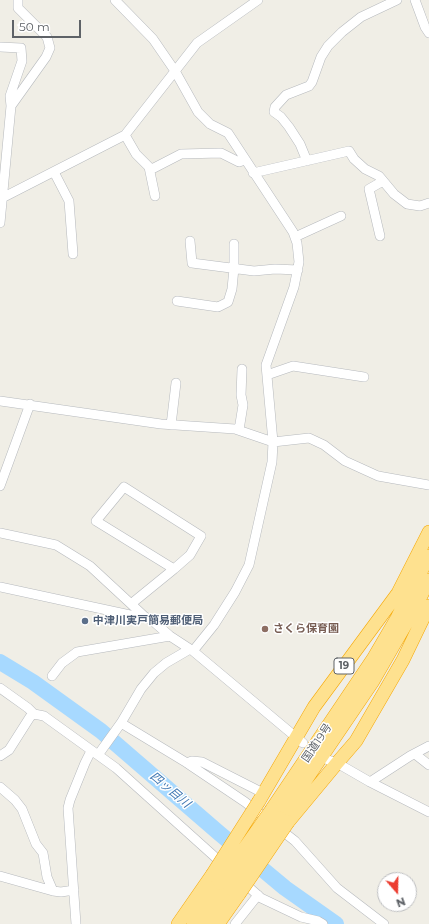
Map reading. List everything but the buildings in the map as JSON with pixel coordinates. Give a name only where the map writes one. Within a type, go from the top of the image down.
[{"type":"highway","name":"19","points":[[218,924],[226,885],[261,797],[300,741],[314,707],[398,593],[429,532]]},
{"type":"highway","name":"国道19号","points":[[280,816],[397,618],[429,556]]},
{"type":"highway","name":"国道19号","points":[[194,924],[280,816],[373,681],[414,610],[429,580]]},
{"type":"highway","name":"19","points":[[178,924],[226,885],[280,816],[332,761],[356,741],[403,660],[429,606]]},
{"type":"highway","name":"国道19号","points":[[205,924],[226,885]]},
{"type":"street","points":[[11,106],[46,57],[50,48],[46,37],[18,8],[18,0]]},
{"type":"street","points":[[76,924],[68,808],[85,763],[120,724],[154,673],[166,663],[192,650],[214,625],[235,592],[249,565],[270,474],[273,442],[266,365],[294,287],[299,262],[293,232],[228,133],[210,124],[198,112],[175,71],[152,39],[115,0]]},
{"type":"street","points":[[2,198],[125,135],[197,43],[258,0]]},
{"type":"street","points":[[307,161],[300,144],[289,127],[281,117],[274,112],[275,107],[286,95],[309,86],[312,82],[321,57],[328,46],[342,32],[361,17],[397,0]]},
{"type":"street","points":[[415,0],[425,27],[429,32]]},
{"type":"street","points":[[0,48],[21,48],[22,61],[10,96],[11,106],[0,223]]},
{"type":"street","points":[[125,135],[136,154],[149,167],[155,196]]},
{"type":"street","points":[[253,173],[349,151],[354,159],[365,169],[379,176],[394,194],[407,204],[420,206],[429,203]]},
{"type":"street","points":[[150,170],[181,154],[220,153],[239,162],[245,160]]},
{"type":"street","points":[[54,172],[69,201],[74,254]]},
{"type":"street","points":[[380,236],[369,189],[383,181]]},
{"type":"street","points":[[295,237],[341,216]]},
{"type":"street","points":[[190,241],[192,264],[254,271],[275,269],[298,270]]},
{"type":"street","points":[[177,302],[218,307],[228,302],[232,289],[234,244]]},
{"type":"street","points":[[267,375],[293,366],[364,377]]},
{"type":"street","points":[[239,430],[243,405],[241,395],[242,369]]},
{"type":"street","points":[[171,425],[176,383]]},
{"type":"street","points":[[0,400],[171,425],[239,430],[273,442],[288,439],[309,438],[324,445],[344,461],[378,476],[429,485]]},
{"type":"street","points":[[0,486],[30,404]]},
{"type":"street","points":[[131,604],[174,569],[190,555],[201,536],[124,488],[96,521],[174,569]]},
{"type":"street","points":[[0,534],[56,545],[90,566],[144,616],[154,622],[170,636],[192,650],[300,741]]},
{"type":"street","points":[[0,586],[130,615],[144,616]]},
{"type":"street","points":[[52,676],[62,663],[78,652],[170,636]]},
{"type":"street","points":[[0,688],[34,714],[44,716],[97,751],[261,898],[301,917],[318,921],[323,924]]},
{"type":"street","points":[[0,756],[9,750],[26,722],[34,714]]},
{"type":"street","points":[[120,724],[187,763],[245,802],[295,841],[337,888],[384,924]]},
{"type":"street","points":[[370,782],[429,746]]},
{"type":"street","points":[[415,754],[429,765]]},
{"type":"street","points":[[187,763],[192,761],[202,762],[261,797]]},
{"type":"street","points":[[332,761],[429,812]]},
{"type":"street","points":[[0,787],[16,800],[22,809],[36,844],[42,853],[53,891]]},
{"type":"street","points":[[0,876],[53,891],[61,892],[74,890]]},
{"type":"street","points":[[236,924],[258,895]]},
{"type":"waterway","name":"四ッ目川","points":[[0,662],[33,682],[101,731],[285,888],[336,924]]},
{"type":"place","name":"中津川実戸簡易郵便局","points":[[85,621]]},
{"type":"place","name":"さくら保育園","points":[[265,629]]}]
